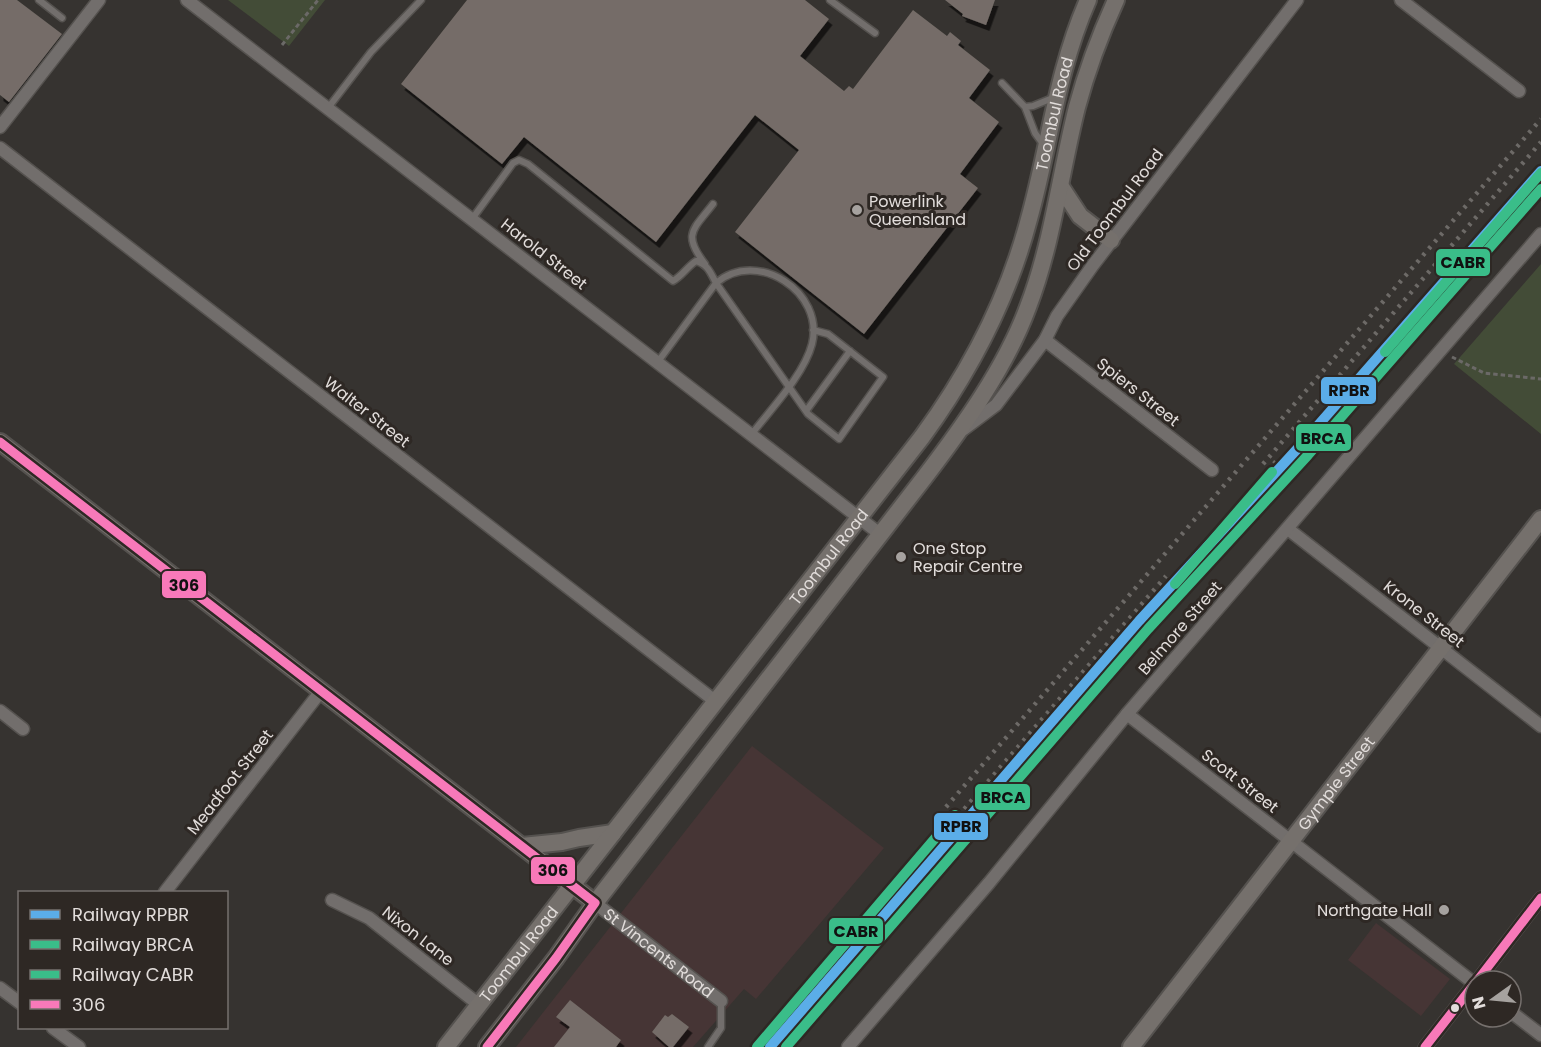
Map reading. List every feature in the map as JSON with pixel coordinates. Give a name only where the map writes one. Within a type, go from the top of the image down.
[{"type":"main road","name":"Toombul Road","points":[[446,1047],[940,413],[956,389],[987,334],[1013,275],[1038,184],[1055,97],[1072,39],[1088,0]]},
{"type":"main road","name":"Toombul Road","points":[[487,1047],[556,958],[595,903],[957,435],[976,407],[1028,308],[1048,245],[1077,107],[1086,77],[1116,0]]},
{"type":"main road","points":[[1061,187],[1080,216],[1111,240]]},
{"type":"main road","name":"St Vincents Road","points":[[2,449],[595,903]]},
{"type":"main road","name":"Gympie Street","points":[[1131,1047],[1541,519]]},
{"type":"main road","points":[[522,846],[562,843],[579,837],[613,833]]},
{"type":"street","points":[[0,127],[99,0]]},
{"type":"street","name":"Harold Street","points":[[187,0],[880,534]]},
{"type":"street","name":"Old Toombul Road","points":[[957,435],[996,405],[1045,340],[1058,316],[1111,240],[1297,0]]},
{"type":"street","points":[[1401,0],[1519,91]]},
{"type":"street","name":"Walter Street","points":[[0,148],[715,701]]},
{"type":"street","name":"Belmore Street","points":[[848,1047],[989,883],[1127,714],[1541,234]]},
{"type":"street","name":"Spiers Street","points":[[1045,340],[1212,470]]},
{"type":"street","name":"Krone Street","points":[[1288,529],[1541,726]]},
{"type":"street","name":"Meadfoot Street","points":[[166,891],[321,691]]},
{"type":"street","points":[[0,711],[23,729]]},
{"type":"street","name":"Scott Street","points":[[1127,714],[1463,974]]},
{"type":"street","points":[[1486,969],[1541,898]]},
{"type":"street","name":"Nixon Lane","points":[[332,900],[369,918],[478,1004]]},
{"type":"street","name":"St Vincents Road","points":[[595,903],[721,1001]]},
{"type":"street","points":[[0,988],[18,1002]]},
{"type":"street","points":[[1425,1047],[1463,998]]},
{"type":"street","points":[[1523,1021],[1541,1035]]},
{"type":"street","points":[[57,1029],[79,1047]]},
{"type":"lane","points":[[39,0],[62,18]]},
{"type":"lane","points":[[328,108],[371,52],[421,0]]},
{"type":"lane","points":[[830,0],[875,33]]},
{"type":"lane","points":[[1002,83],[1024,107],[1035,133],[1045,148]]},
{"type":"lane","points":[[1024,107],[1033,106],[1055,97]]},
{"type":"lane","points":[[472,219],[513,162],[519,160],[528,164],[573,199],[673,281],[696,261],[707,266]]},
{"type":"lane","points":[[713,204],[693,230],[691,237],[697,254],[806,411],[839,439],[883,377],[828,334],[813,330]]},
{"type":"lane","points":[[657,363],[716,283],[724,276],[746,270],[758,270],[776,275],[802,296],[812,318],[813,342],[808,356],[789,386],[750,436]]},
{"type":"lane","points":[[806,411],[850,351]]},
{"type":"lane","points":[[708,1047],[721,1028],[721,1001]]},
{"type":"path","points":[[282,45],[318,0]]},
{"type":"path","points":[[1452,357],[1484,373],[1541,379]]},
{"type":"shaded area","points":[[752,746],[884,848],[756,999],[744,989],[693,1047],[516,1047]]},
{"type":"shaded area","points":[[1376,923],[1450,979],[1421,1016],[1348,960]]},
{"type":"green space","points":[[228,0],[325,0],[289,46]]},
{"type":"green space","points":[[1541,264],[1541,434],[1454,364]]},
{"type":"building","points":[[0,0],[17,0],[62,34],[9,102],[0,95]]},
{"type":"building","points":[[467,0],[805,0],[829,19],[800,56],[844,91],[849,86],[853,89],[913,10],[947,36],[950,32],[961,41],[958,45],[990,70],[969,98],[999,122],[960,174],[978,188],[864,334],[735,232],[799,150],[755,115],[656,242],[524,137],[502,164],[401,84]]},
{"type":"building","points":[[945,0],[995,0],[986,25],[962,16],[963,14]]},
{"type":"building","points":[[570,1000],[621,1040],[616,1047],[554,1047],[570,1027],[556,1017]]},
{"type":"building","points":[[672,1014],[689,1027],[673,1047],[669,1047],[652,1032],[665,1015],[668,1017]]},
{"type":"railway","points":[[946,807],[1541,119]]},
{"type":"railway","points":[[1263,464],[1541,142]]},
{"type":"railway","points":[[1162,593],[1278,459]]},
{"type":"railway","points":[[758,1047],[1166,576]]},
{"type":"rail line","name":"RPBR","points":[[770,1047],[1139,621],[1299,447],[1541,171]]},
{"type":"rail line","name":"CABR","points":[[1385,352],[1541,173]]},
{"type":"rail line","name":"BRCA","points":[[786,1047],[1148,629],[1308,455],[1541,189]]},
{"type":"rail line","name":"CABR","points":[[1175,584],[1272,472]]},
{"type":"rail line","name":"CABR","points":[[757,1047],[955,815]]},
{"type":"transit line","name":"306","points":[[0,442],[595,903],[556,958],[487,1047]]},
{"type":"transit line","name":"306","points":[[1486,969],[1541,898]]},
{"type":"transit line","name":"306","points":[[1425,1047],[1463,998]]},
{"type":"place","name":"Powerlink Queensland","points":[[857,210]]},
{"type":"place","name":"One Stop Repair Centre","points":[[901,557]]},
{"type":"place","name":"Northgate Hall","points":[[1444,910]]}]
